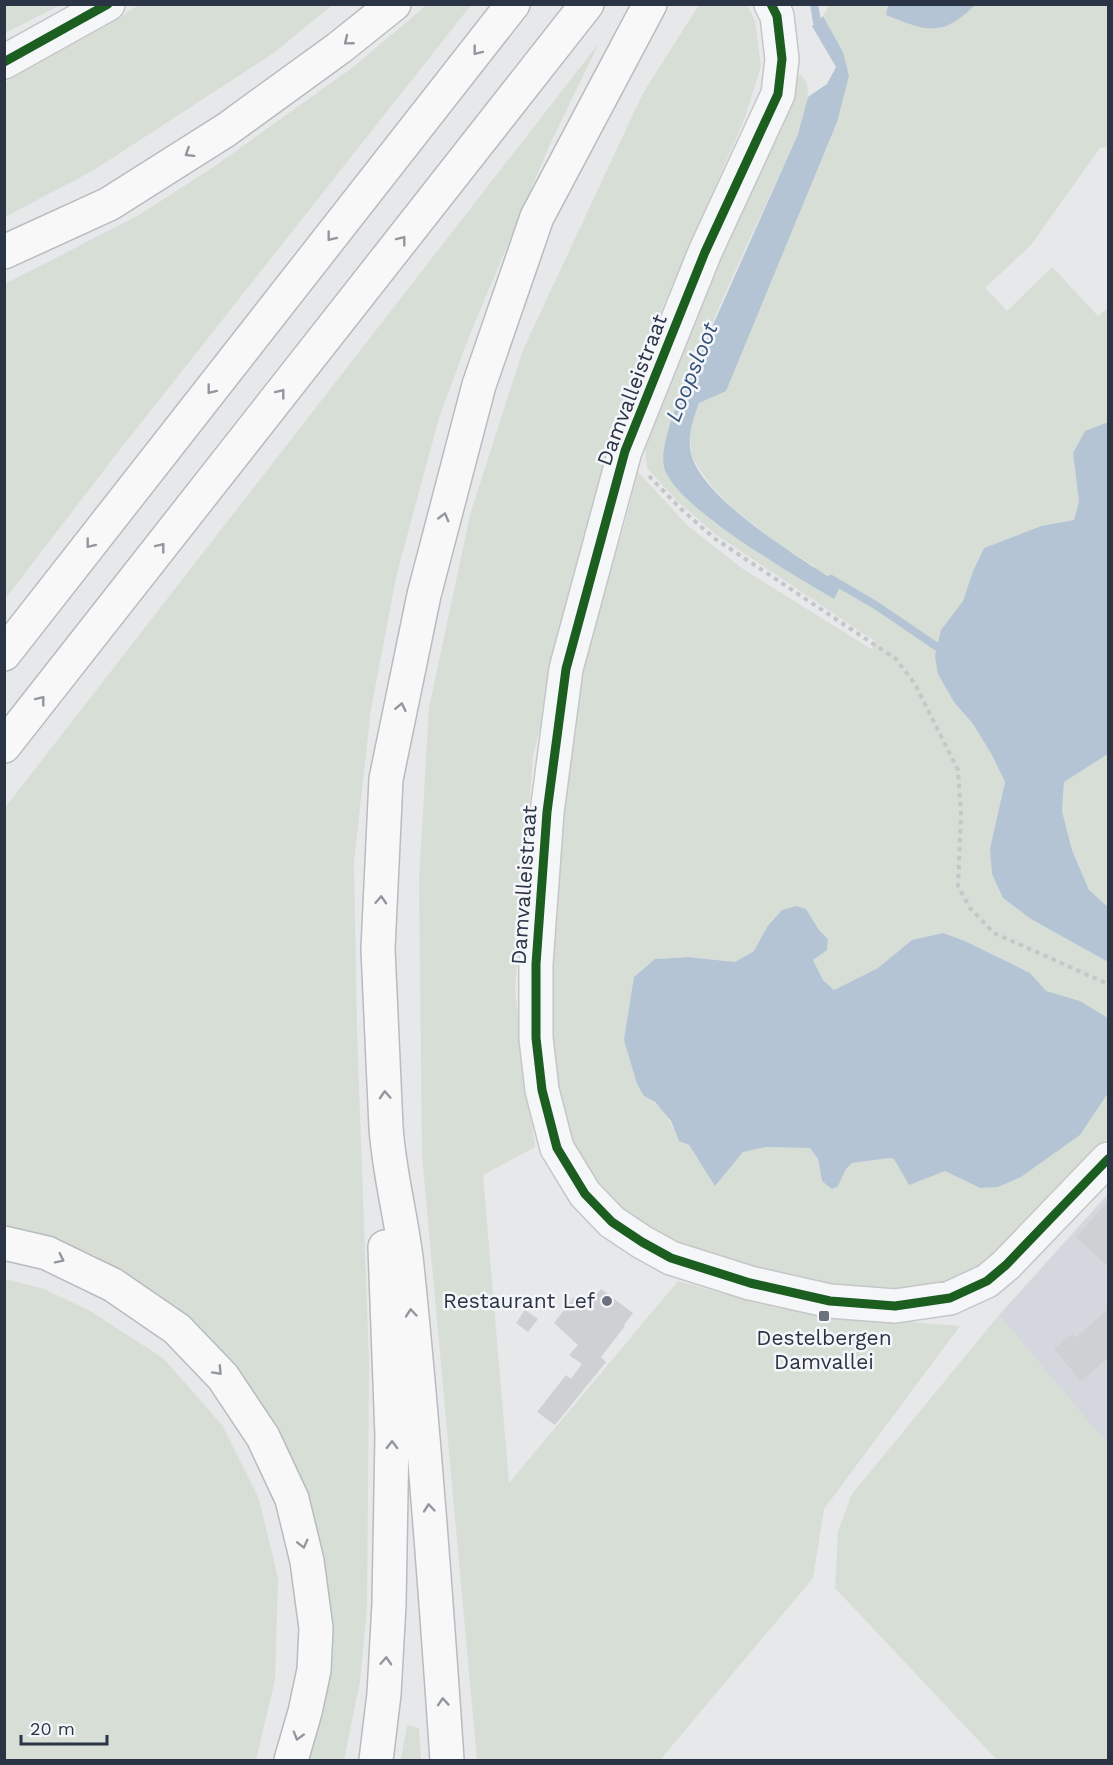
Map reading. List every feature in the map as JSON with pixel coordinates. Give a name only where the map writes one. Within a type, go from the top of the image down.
[{"type":"highway","points":[[4,252],[109,204],[226,130],[339,48],[394,4]]},
{"type":"highway","points":[[4,654],[513,4]]},
{"type":"highway","points":[[4,746],[586,4]]},
{"type":"highway","points":[[376,1761],[384,1694],[390,1593],[392,1436],[385,1266],[388,1153],[378,949],[386,779],[424,595],[479,385],[537,217],[650,4]]},
{"type":"highway","points":[[388,1153],[406,1263],[434,1571],[447,1761]]},
{"type":"highway","points":[[4,1243],[47,1253],[113,1285],[177,1329],[224,1377],[263,1437],[292,1499],[308,1561],[316,1628],[314,1670],[291,1761]]},
{"type":"street","points":[[4,62],[108,4]]},
{"type":"street","name":"Damvalleistraat","points":[[771,4],[777,16],[782,59],[778,94],[705,252],[625,451],[566,669],[547,812],[536,964],[536,1038],[542,1090],[557,1148],[585,1194],[612,1222],[671,1258],[750,1283],[830,1301],[895,1306],[950,1298],[987,1281],[1006,1265],[1108,1159]]},
{"type":"path","points":[[625,451],[680,508],[714,538],[896,659],[915,684],[957,770],[961,815],[958,886],[970,908],[994,933],[1108,984]]},
{"type":"shaded area","points":[[5,4],[61,4],[61,5],[5,33]]},
{"type":"shaded area","points":[[140,4],[332,5],[275,52],[94,170],[5,217],[5,82],[111,23]]},
{"type":"shaded area","points":[[428,4],[471,5],[118,452],[5,599],[5,284],[139,215],[215,166],[352,68]]},
{"type":"shaded area","points":[[699,5],[747,5],[755,21],[761,66],[744,120],[624,396],[533,756],[515,990],[535,1147],[483,1175],[509,1483],[678,1281],[776,1308],[847,1317],[960,1326],[824,1509],[813,1578],[660,1760],[477,1760],[422,1155],[419,880],[429,708],[470,515],[523,350],[643,93]]},
{"type":"shaded area","points":[[829,5],[888,5],[886,15],[975,5],[1108,5],[1108,147],[1100,148],[1031,245],[985,288],[1007,311],[1052,267],[1098,316],[1108,308],[1108,422],[1085,431],[1073,453],[1079,502],[1074,520],[1041,526],[984,548],[963,601],[941,630],[954,702],[973,724],[1005,782],[995,827],[992,874],[1003,897],[1031,919],[1108,962],[1108,1018],[1080,1001],[1045,991],[1030,973],[965,941],[943,933],[912,940],[878,968],[834,990],[823,980],[813,960],[827,950],[828,939],[819,930],[806,909],[767,927],[754,951],[735,962],[688,957],[655,959],[634,977],[644,1096],[661,1109],[679,1141],[689,1145],[698,1160],[718,1182],[743,1152],[766,1147],[810,1148],[818,1159],[822,1181],[838,1186],[846,1169],[852,1163],[889,1158],[894,1159],[909,1184],[945,1171],[980,1188],[998,1187],[1021,1177],[1080,1135],[1108,1093],[1108,1137],[1082,1171],[997,1257],[956,1280],[914,1291],[870,1293],[747,1271],[660,1236],[604,1196],[587,1170],[569,1132],[557,1089],[550,1043],[553,950],[566,773],[578,694],[605,585],[624,527],[638,472],[688,526],[743,569],[871,649],[876,642],[715,534],[676,500],[647,468],[645,443],[791,73],[802,76],[807,83],[808,97],[798,134],[731,280],[672,417],[664,448],[712,521],[768,559],[834,598],[814,566],[780,545],[735,510],[714,489],[692,456],[689,430],[843,52],[823,16]]},
{"type":"shaded area","points":[[599,43],[550,144],[470,334],[439,418],[397,573],[371,709],[354,862],[357,1033],[369,1362],[367,1607],[360,1681],[344,1760],[307,1760],[331,1640],[328,1585],[312,1515],[192,1326],[166,1300],[94,1255],[47,1237],[5,1229],[4,809]]},
{"type":"shaded area","points":[[1108,754],[1108,907],[1089,890],[1072,850],[1062,811],[1064,782]]},
{"type":"shaded area","points":[[1108,1194],[1108,1445],[999,1315]]},
{"type":"shaded area","points":[[5,1279],[44,1289],[90,1311],[163,1358],[222,1425],[259,1499],[278,1578],[275,1680],[256,1760],[5,1760]]},
{"type":"shaded area","points":[[999,1315],[1108,1445],[1108,1760],[997,1760],[835,1588],[838,1531],[852,1494]]},
{"type":"shaded area","points":[[407,1725],[419,1728],[421,1760],[401,1760]]},
{"type":"water","points":[[888,4],[975,5],[953,23],[943,27],[923,28],[886,15]]},
{"type":"water","points":[[823,16],[843,52],[849,76],[837,122],[726,391],[699,403],[691,429],[690,450],[701,475],[735,511],[780,545],[841,585],[834,599],[766,558],[712,520],[672,483],[663,461],[665,442],[672,417],[798,134],[808,97],[827,84],[836,67],[812,26]]},
{"type":"water","points":[[1108,422],[1108,754],[1064,782],[1062,811],[1072,850],[1089,890],[1108,907],[1108,962],[1031,919],[1003,898],[992,874],[990,849],[1005,782],[973,724],[954,702],[938,674],[935,656],[941,630],[963,601],[984,548],[1041,526],[1074,520],[1079,502],[1073,453],[1085,431]]},
{"type":"water","points":[[796,906],[806,909],[819,930],[828,939],[827,950],[813,960],[823,980],[834,990],[878,968],[912,940],[943,933],[965,941],[1030,973],[1046,991],[1080,1001],[1108,1018],[1108,1093],[1080,1135],[1021,1177],[998,1187],[980,1188],[945,1171],[909,1185],[894,1159],[889,1158],[852,1163],[846,1169],[838,1186],[832,1189],[822,1181],[818,1159],[810,1148],[766,1147],[743,1152],[715,1186],[689,1145],[679,1141],[671,1121],[655,1102],[644,1096],[637,1084],[624,1040],[634,977],[655,959],[688,957],[735,962],[754,951],[767,927],[782,910]]},
{"type":"building","points":[[1108,1201],[1108,1266],[1076,1237]]},
{"type":"building","points":[[601,1289],[633,1313],[601,1357],[606,1362],[555,1425],[537,1412],[566,1375],[571,1379],[582,1364],[569,1355],[578,1345],[554,1323],[574,1297],[587,1307]]},
{"type":"building","points":[[1108,1309],[1108,1358],[1081,1381],[1054,1349],[1072,1334],[1075,1338]]},
{"type":"building","points":[[525,1310],[538,1319],[528,1332],[516,1323]]},
{"type":"waterway","name":"Loopsloot","points":[[814,4],[817,22],[822,30]]},
{"type":"waterway","name":"Loopsloot","points":[[831,579],[877,606],[946,653]]},
{"type":"cycle path","points":[[4,62],[108,4]]},
{"type":"cycle path","points":[[771,4],[777,16],[782,59],[778,94],[705,252],[625,451],[566,669],[547,812],[536,964],[536,1038],[542,1090],[557,1148],[585,1194],[612,1222],[671,1258],[750,1283],[830,1301],[895,1306],[950,1298],[987,1281],[1006,1265],[1108,1159]]},
{"type":"place","name":"Restaurant Lef","points":[[607,1301]]},
{"type":"place","name":"Destelbergen Damvallei","points":[[824,1316]]}]
